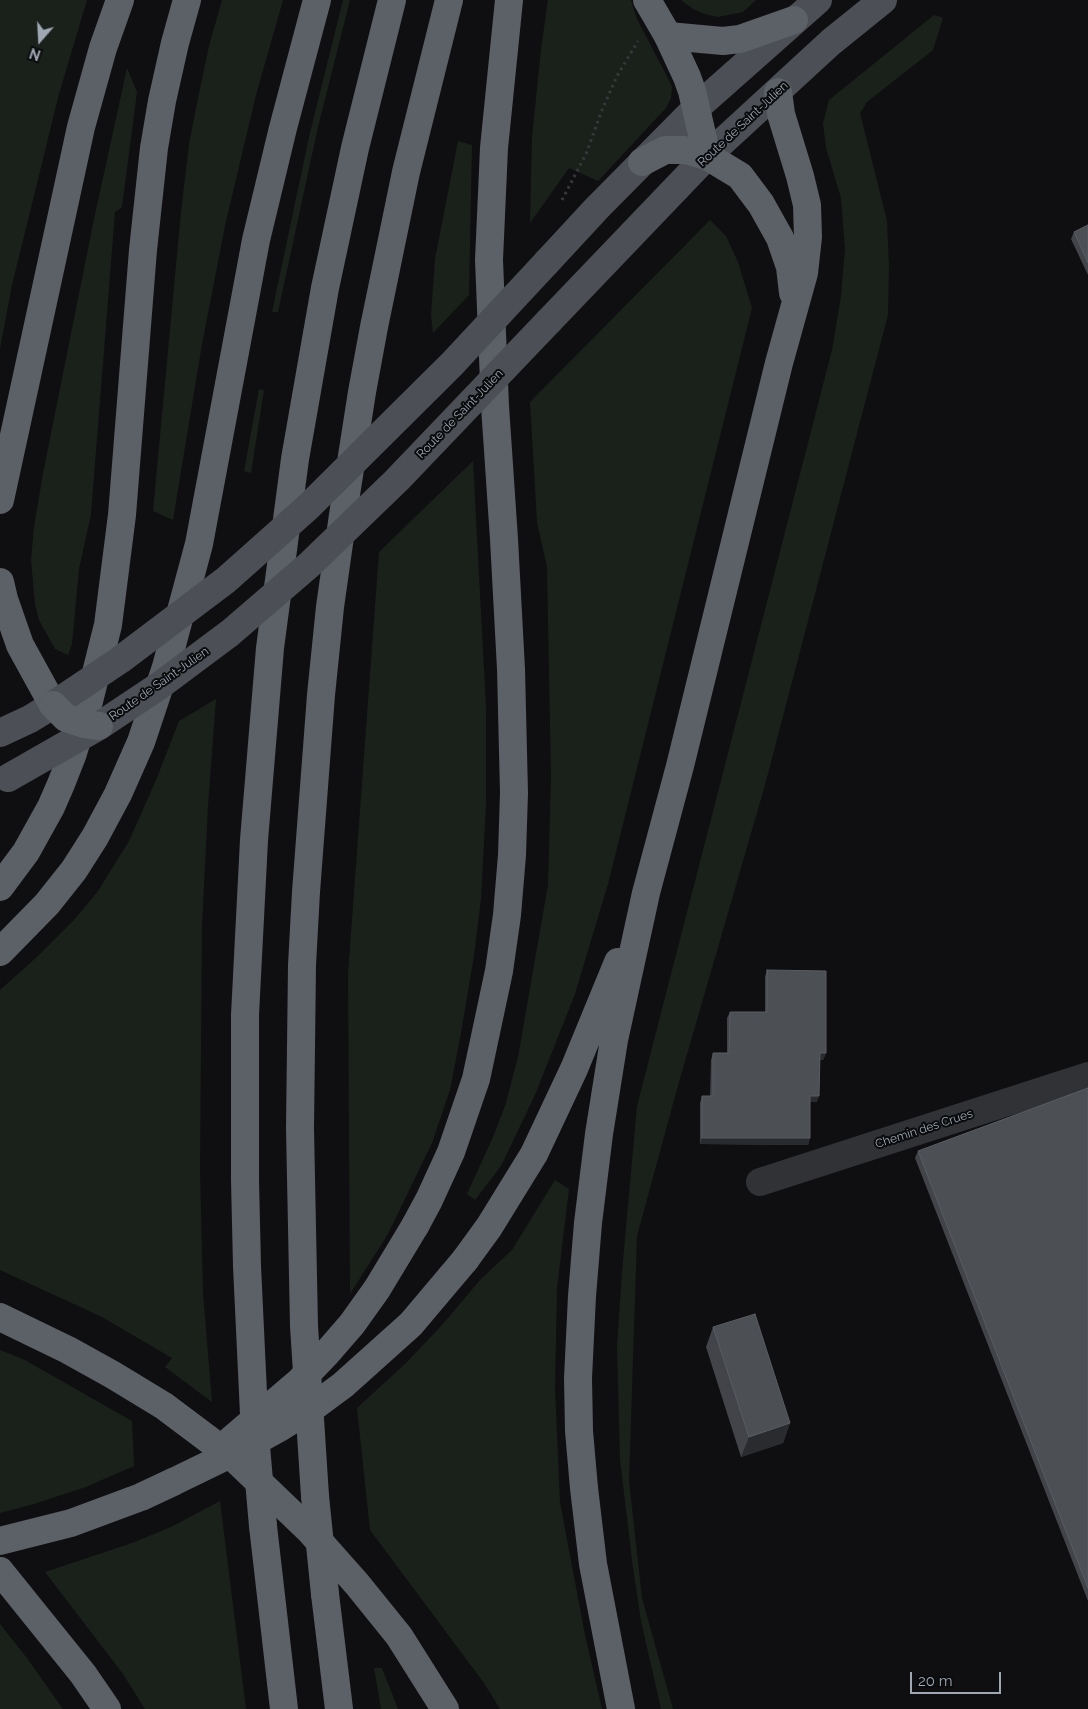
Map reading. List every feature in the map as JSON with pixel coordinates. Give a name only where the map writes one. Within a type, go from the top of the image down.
[{"type":"highway","points":[[0,500],[81,127],[103,48],[120,0]]},
{"type":"highway","points":[[0,887],[26,852],[51,808],[61,784],[89,701],[108,625],[122,515],[143,250],[154,148],[162,100],[187,0]]},
{"type":"highway","points":[[0,952],[47,904],[74,870],[95,837],[118,794],[151,714],[166,667],[199,544],[256,240],[317,0]]},
{"type":"highway","points":[[284,1709],[263,1526],[255,1435],[246,1247],[245,1015],[254,840],[270,648],[295,459],[325,288],[355,148],[392,0]]},
{"type":"highway","points":[[339,1709],[315,1496],[304,1326],[300,1119],[302,965],[305,901],[320,704],[330,607],[362,392],[404,181],[449,0]]},
{"type":"highway","points":[[173,1482],[275,1404],[299,1382],[352,1324],[377,1290],[415,1226],[437,1184],[469,1102],[483,1052],[500,970],[508,915],[514,792],[511,669],[495,406],[489,260],[494,148],[509,0]]},
{"type":"highway","points":[[647,0],[655,35],[687,77],[707,156]]},
{"type":"highway","points":[[655,35],[723,42],[740,39],[794,20]]},
{"type":"highway","points":[[621,1709],[593,1564],[579,1431],[578,1378],[588,1223],[599,1134],[614,1040],[646,893],[680,766],[793,309],[804,273],[808,216],[800,176],[781,114],[778,92]]},
{"type":"highway","points":[[642,162],[665,150],[686,150],[707,156],[740,176],[761,204],[780,238],[790,268],[793,309]]},
{"type":"highway","points":[[0,582],[11,622],[20,645],[48,696],[66,718],[84,724],[99,726]]},
{"type":"highway","points":[[0,1541],[71,1523],[141,1497],[243,1448],[281,1427],[344,1385],[411,1324],[465,1260],[512,1192],[542,1138],[574,1069],[646,893]]},
{"type":"highway","points":[[0,1317],[113,1374],[164,1406],[236,1460],[310,1531],[357,1584],[399,1636],[444,1709]]},
{"type":"highway","points":[[0,1571],[83,1674],[107,1709]]},
{"type":"main road","points":[[0,733],[30,719],[48,696],[120,660],[226,580],[308,508],[452,364],[546,262],[695,109],[818,0]]},
{"type":"main road","name":"Route de Saint-Julien","points":[[4,780],[99,726],[159,686],[230,633],[309,566],[397,480],[707,156],[831,42],[883,0]]},
{"type":"street","name":"Chemin des Crues","points":[[760,1182],[1088,1076]]},
{"type":"path","points":[[558,206],[577,174],[617,76],[655,35]]},
{"type":"shaded area","points":[[0,0],[87,0],[59,94],[12,285],[0,349]]},
{"type":"shaded area","points":[[222,0],[283,0],[256,95],[226,221],[202,344],[173,520],[153,511],[181,212],[189,144],[209,46]]},
{"type":"shaded area","points":[[343,0],[350,0],[318,127],[278,312],[272,312],[309,137]]},
{"type":"shaded area","points":[[548,0],[631,0],[637,19],[672,86],[671,98],[666,108],[598,181],[569,168],[530,223],[532,138]]},
{"type":"shaded area","points":[[681,0],[756,0],[743,12],[718,17],[693,9]]},
{"type":"shaded area","points":[[934,15],[943,18],[933,50],[867,102],[860,113],[887,221],[889,265],[888,315],[765,785],[677,1089],[637,1236],[629,1481],[642,1598],[673,1709],[661,1709],[641,1621],[620,1460],[617,1346],[637,1106],[832,350],[841,296],[845,249],[841,198],[826,148],[823,123],[829,100]]},
{"type":"shaded area","points":[[127,68],[137,92],[122,207],[115,212],[91,514],[79,569],[72,644],[68,655],[55,649],[39,620],[35,604],[31,560],[34,527],[94,219]]},
{"type":"shaded area","points":[[458,141],[472,145],[469,295],[433,333],[431,315],[435,259]]},
{"type":"shaded area","points":[[710,220],[726,236],[738,262],[752,308],[608,884],[575,994],[535,1095],[501,1166],[475,1200],[467,1194],[505,1106],[518,1057],[548,885],[551,777],[547,567],[537,522],[530,402]]},
{"type":"shaded area","points":[[259,389],[264,390],[251,473],[244,471]]},
{"type":"shaded area","points":[[473,461],[486,707],[486,805],[481,899],[474,956],[450,1090],[432,1143],[388,1234],[350,1294],[348,974],[379,552]]},
{"type":"shaded area","points":[[216,699],[202,926],[200,1170],[203,1293],[212,1402],[165,1367],[172,1358],[102,1317],[0,1270],[0,990],[74,920],[98,891],[129,841],[179,721]]},
{"type":"shaded area","points":[[555,1180],[569,1189],[557,1288],[555,1388],[560,1502],[585,1635],[602,1709],[500,1709],[484,1683],[370,1530],[357,1408],[406,1363],[442,1325],[481,1279],[512,1250]]},
{"type":"shaded area","points":[[0,1350],[23,1359],[132,1421],[134,1466],[86,1487],[0,1513]]},
{"type":"shaded area","points":[[220,1501],[246,1709],[145,1709],[123,1674],[45,1572],[132,1543],[171,1527]]},
{"type":"shaded area","points":[[0,1624],[27,1658],[63,1709],[0,1709]]},
{"type":"shaded area","points":[[374,1668],[382,1668],[398,1709],[381,1709]]},
{"type":"building","points":[[1088,225],[1088,263],[1074,232]]},
{"type":"building","points":[[767,970],[826,971],[826,1053],[820,1053],[819,1096],[810,1096],[810,1138],[702,1138],[702,1096],[713,1096],[713,1053],[729,1053],[730,1012],[767,1012]]},
{"type":"building","points":[[1088,1088],[1088,1588],[918,1151]]},
{"type":"building","points":[[755,1314],[790,1423],[749,1437],[713,1327]]}]
